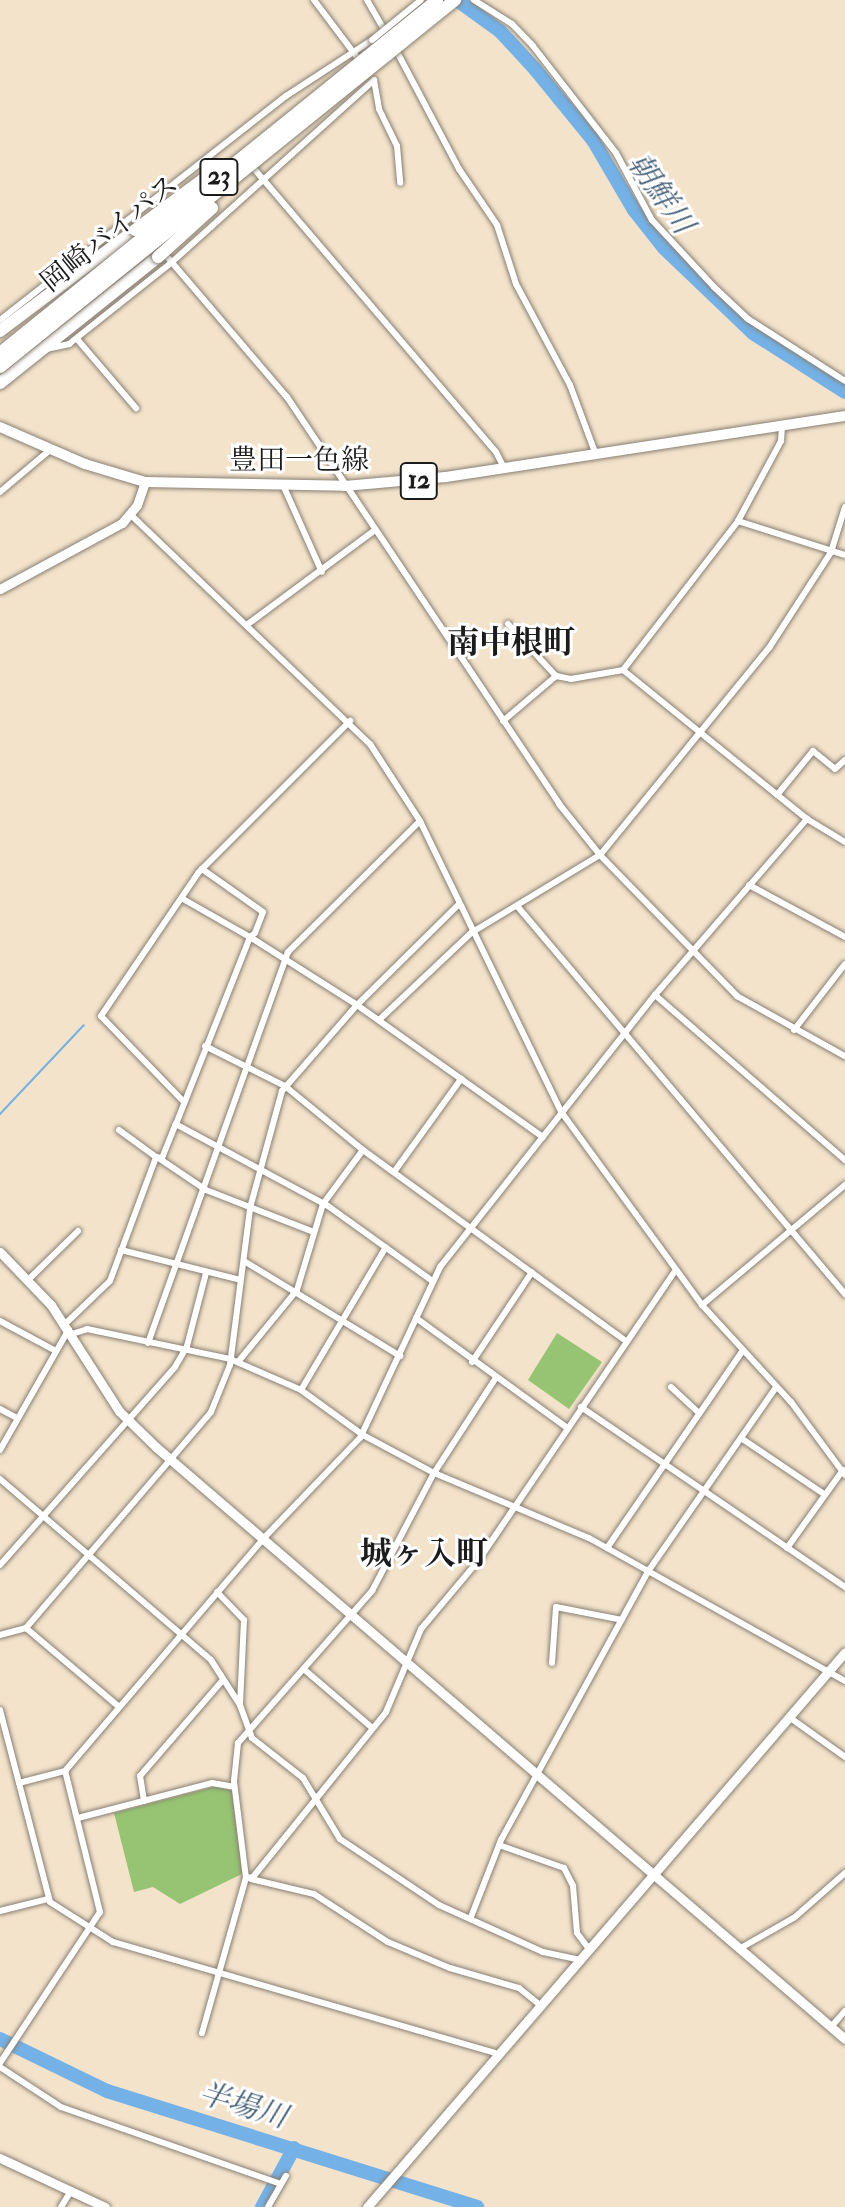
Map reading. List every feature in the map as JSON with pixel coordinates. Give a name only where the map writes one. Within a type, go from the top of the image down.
[{"type":"highway","name":"岡崎バイパス","points":[[0,353],[437,0]]},
{"type":"highway","name":"23","points":[[0,367],[455,0]]},
{"type":"highway","name":"23","points":[[0,331],[331,86]]},
{"type":"highway","name":"23","points":[[0,383],[158,257],[300,127]]},
{"type":"main road","name":"豊田一色線","points":[[0,427],[51,449],[145,482],[345,486],[504,469],[845,416]]},
{"type":"street","points":[[314,0],[374,80],[379,109],[397,146],[400,183]]},
{"type":"street","points":[[367,0],[459,169],[497,225],[516,284],[570,385],[596,455]]},
{"type":"street","points":[[0,320],[229,140],[351,50],[372,40],[421,0]]},
{"type":"street","points":[[474,0],[512,24],[533,46],[616,153],[652,220],[714,287],[748,319],[845,381]]},
{"type":"street","points":[[44,350],[77,339],[172,262],[374,80]]},
{"type":"street","points":[[229,140],[496,452],[504,469]]},
{"type":"street","points":[[133,215],[287,397],[503,721],[600,855],[737,996],[845,1056]]},
{"type":"street","points":[[77,339],[136,408]]},
{"type":"street","points":[[508,624],[556,676],[571,679],[623,670],[738,521],[781,441],[782,426]]},
{"type":"street","points":[[0,492],[51,449]]},
{"type":"street","points":[[1,587],[97,539],[131,515],[145,482]]},
{"type":"street","points":[[283,485],[322,572]]},
{"type":"street","points":[[379,1020],[471,933],[600,855],[769,648],[831,552],[845,507]]},
{"type":"street","points":[[131,515],[350,721],[420,821],[471,933],[562,1113],[702,1305],[776,1387],[844,1471],[787,1548]]},
{"type":"street","points":[[738,521],[845,555]]},
{"type":"street","points":[[248,624],[375,530]]},
{"type":"street","points":[[623,670],[807,819],[845,842]]},
{"type":"street","points":[[503,721],[556,676]]},
{"type":"street","points":[[183,1101],[101,1016],[202,869],[350,721]]},
{"type":"street","points":[[777,795],[813,751],[835,769],[845,760]]},
{"type":"street","points":[[19,1783],[65,1771],[263,1539],[363,1435],[431,1280],[655,995],[807,819]]},
{"type":"street","points":[[148,1343],[206,1190],[244,1067],[286,957],[420,821]]},
{"type":"street","points":[[0,1450],[54,1350],[110,1281],[158,1158],[176,1124],[205,1046],[263,912],[202,869]]},
{"type":"street","points":[[749,885],[845,937]]},
{"type":"street","points":[[183,899],[286,957],[543,1137]]},
{"type":"street","points":[[234,1361],[240,1280],[250,1208],[285,1086],[357,1005],[459,904]]},
{"type":"street","points":[[518,907],[845,1294]]},
{"type":"street","points":[[794,1030],[845,964]]},
{"type":"street","points":[[655,995],[845,1160]]},
{"type":"street","points":[[205,1046],[285,1086],[363,1150],[627,1342]]},
{"type":"street","points":[[394,1172],[461,1079]]},
{"type":"street","points":[[176,1124],[323,1204],[431,1280]]},
{"type":"street","points":[[119,1130],[206,1190],[314,1232]]},
{"type":"street","points":[[0,1635],[26,1628],[211,1412],[234,1361],[297,1290],[323,1204],[363,1150]]},
{"type":"street","points":[[702,1305],[845,1185]]},
{"type":"street","points":[[28,1280],[78,1231]]},
{"type":"street","points":[[301,1390],[347,1319],[386,1247]]},
{"type":"street","points":[[121,1250],[240,1280]]},
{"type":"street","points":[[0,1252],[69,1329],[126,1418],[170,1460],[845,2039]]},
{"type":"street","points":[[244,1261],[347,1319],[400,1356]]},
{"type":"street","points":[[202,2033],[249,1878],[391,1701],[404,1661],[421,1629],[472,1570],[566,1427],[676,1270]]},
{"type":"street","points":[[472,1362],[532,1272]]},
{"type":"street","points":[[0,1565],[126,1418],[166,1379],[184,1350],[206,1273]]},
{"type":"street","points":[[416,1318],[495,1379],[566,1427]]},
{"type":"street","points":[[0,1321],[54,1350]]},
{"type":"street","points":[[69,1329],[87,1329],[234,1361],[301,1390],[363,1435],[434,1473],[607,1548],[845,1681]]},
{"type":"street","points":[[607,1548],[743,1350]]},
{"type":"street","points":[[249,1878],[234,1787],[238,1743],[306,1671],[372,1591],[434,1473],[495,1379]]},
{"type":"street","points":[[671,1387],[699,1413]]},
{"type":"street","points":[[471,1917],[499,1845],[540,1776],[649,1570],[776,1387]]},
{"type":"street","points":[[581,1407],[845,1587]]},
{"type":"street","points":[[0,1409],[17,1418]]},
{"type":"street","points":[[741,1438],[824,1494]]},
{"type":"street","points":[[0,1479],[211,1660],[240,1705],[250,1733],[299,1774],[340,1839],[439,1905],[543,1952],[580,1960]]},
{"type":"street","points":[[217,1592],[244,1620],[240,1705]]},
{"type":"street","points":[[552,1663],[556,1607],[622,1620]]},
{"type":"street","points":[[26,1628],[119,1707]]},
{"type":"street","points":[[367,2207],[845,1652]]},
{"type":"street","points":[[306,1671],[371,1727]]},
{"type":"street","points":[[144,1801],[140,1776],[222,1681]]},
{"type":"street","points":[[0,1710],[48,1899],[91,1929],[113,1942],[498,2054]]},
{"type":"street","points":[[789,1717],[845,1757]]},
{"type":"street","points":[[65,1771],[100,1902],[91,1929],[0,2064],[61,2107],[124,2133],[279,2181]]},
{"type":"street","points":[[78,1818],[215,1783],[234,1787]]},
{"type":"street","points":[[499,1845],[564,1868],[573,1886],[577,1933],[589,1949]]},
{"type":"street","points":[[739,1949],[795,1917],[845,1873]]},
{"type":"street","points":[[249,1878],[314,1894],[388,1942],[450,1968],[519,1988],[540,2005]]},
{"type":"street","points":[[835,1882],[845,1883]]},
{"type":"street","points":[[0,1911],[48,1899]]},
{"type":"street","points":[[831,2027],[845,2011]]},
{"type":"street","points":[[0,2158],[105,2207]]},
{"type":"street","points":[[268,2207],[279,2181],[286,2176]]},
{"type":"street","points":[[61,2207],[71,2191]]},
{"type":"green space","points":[[557,1333],[602,1362],[569,1409],[528,1380]]},
{"type":"green space","points":[[217,1786],[232,1791],[244,1873],[180,1904],[153,1887],[134,1892],[114,1813]]},
{"type":"waterway","name":"朝鮮川","points":[[457,0],[500,31],[535,69],[593,140],[634,210],[664,248],[753,333],[845,392]]},
{"type":"waterway","points":[[0,1114],[84,1025]]},
{"type":"waterway","name":"半場川","points":[[0,2039],[107,2091],[477,2207]]},
{"type":"waterway","points":[[262,2207],[294,2148]]},
{"type":"district","name":"南中根町","points":[[511,643]]},
{"type":"district","name":"城ヶ入町","points":[[424,1554]]}]
